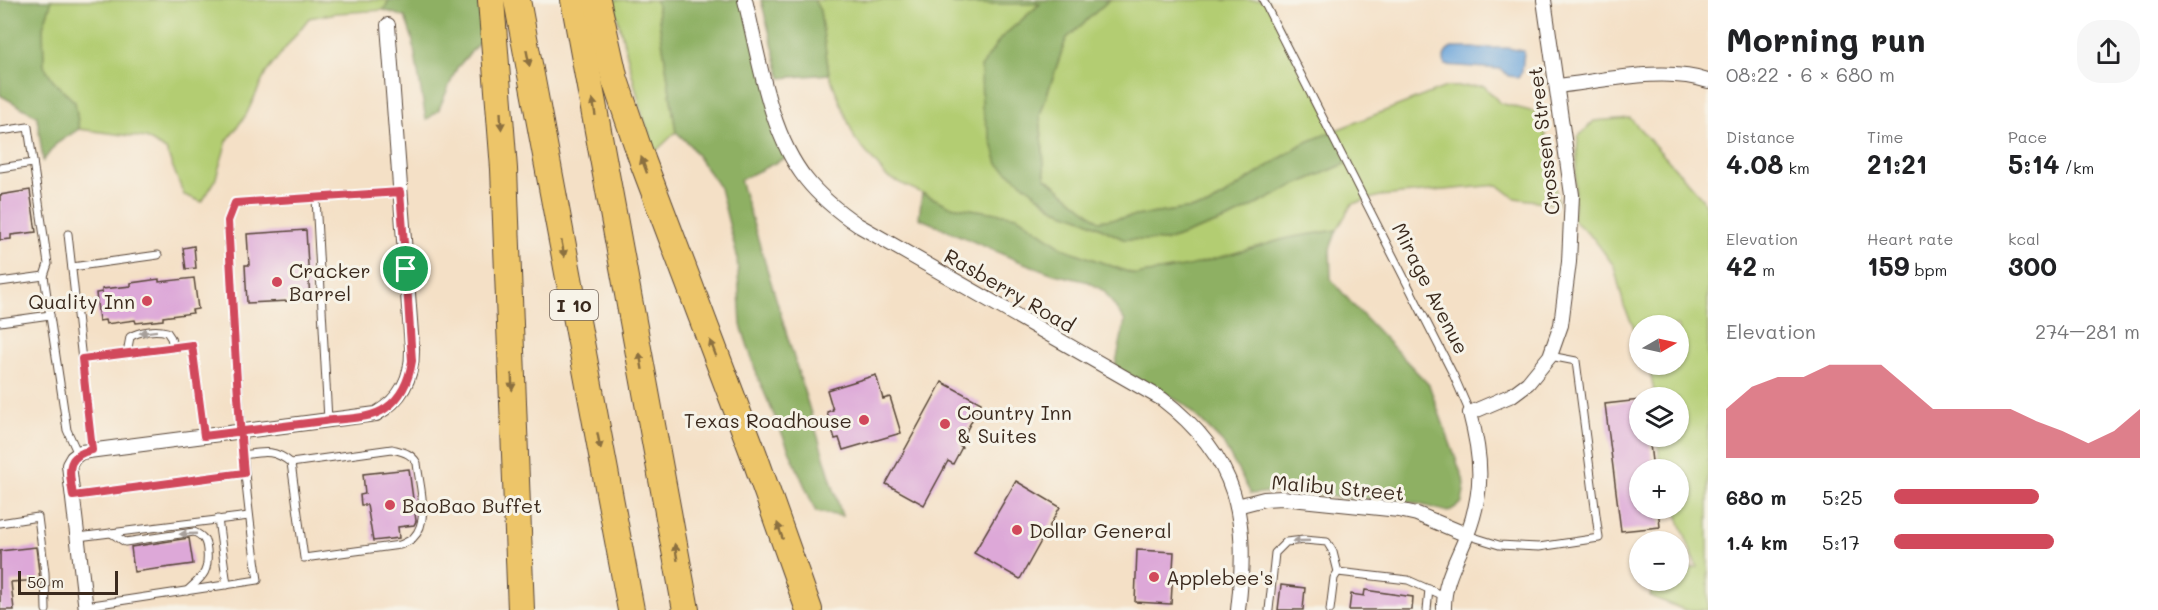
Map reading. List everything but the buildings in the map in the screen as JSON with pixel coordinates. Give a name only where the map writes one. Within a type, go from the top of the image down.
[{"type":"highway","points":[[491,0],[504,169],[520,607]]},
{"type":"highway","name":"I 10","points":[[517,0],[631,610]]},
{"type":"highway","name":"I 10","points":[[574,0],[686,610]]},
{"type":"highway","points":[[597,0],[615,80],[643,162],[754,455],[809,610]]},
{"type":"highway","points":[[802,585],[823,610]]},
{"type":"street","name":"Rasberry Road","points":[[745,0],[774,117],[791,157],[829,204],[858,225],[1162,399],[1188,421],[1210,447],[1227,476],[1237,506],[1243,551],[1238,610]]},
{"type":"street","name":"Crossen Street","points":[[1470,413],[1512,395],[1528,383],[1550,356],[1561,325],[1572,217],[1569,174],[1544,0]]},
{"type":"street","points":[[86,608],[69,465],[78,454],[92,450],[376,414],[398,398],[410,374],[412,347],[388,25]]},
{"type":"street","points":[[1557,86],[1663,74],[1697,77],[1708,81]]},
{"type":"street","name":"Mirage Avenue","points":[[1444,610],[1448,578],[1467,535],[1478,501],[1481,478],[1480,456],[1470,413]]},
{"type":"street","name":"Malibu Street","points":[[1237,506],[1264,499],[1282,498],[1399,510],[1417,514],[1467,535]]},
{"type":"lane","name":"Mirage Avenue","points":[[1263,0],[1453,374],[1470,413]]},
{"type":"lane","points":[[0,131],[28,127],[48,264],[44,276],[68,430],[78,454]]},
{"type":"lane","points":[[0,168],[33,163]]},
{"type":"lane","points":[[86,608],[258,580],[244,473],[228,221],[235,203],[400,192]]},
{"type":"lane","points":[[316,198],[328,420]]},
{"type":"lane","points":[[68,234],[92,450]]},
{"type":"lane","points":[[72,267],[159,255]]},
{"type":"lane","points":[[0,282],[44,276]]},
{"type":"lane","points":[[0,322],[50,315]]},
{"type":"lane","points":[[127,353],[130,337],[160,330],[167,332],[173,347]]},
{"type":"lane","points":[[82,359],[192,345],[204,436]]},
{"type":"lane","points":[[1467,535],[1499,544],[1539,547],[1599,538],[1576,361],[1550,356]]},
{"type":"lane","points":[[243,455],[266,452],[280,454],[291,463],[304,558],[400,544],[412,539],[419,529],[423,518],[417,463],[405,452],[392,449],[291,463]]},
{"type":"lane","points":[[73,496],[244,473]]},
{"type":"lane","points":[[78,537],[249,516]]},
{"type":"lane","points":[[0,522],[38,517],[45,573],[46,610]]},
{"type":"lane","points":[[218,519],[227,585]]},
{"type":"lane","points":[[110,533],[125,542],[194,532],[201,535],[206,542],[208,565],[199,580],[187,591]]},
{"type":"lane","points":[[1269,610],[1275,553],[1286,542],[1304,540],[1327,542],[1333,552],[1338,572],[1334,578],[1330,610]]},
{"type":"lane","points":[[1338,572],[1408,580],[1444,596]]},
{"type":"lane","points":[[1427,610],[1429,589]]},
{"type":"green space","points":[[0,0],[52,0],[43,27],[44,66],[55,83],[75,102],[79,129],[56,144],[43,161],[37,116],[0,95]]},
{"type":"green space","points":[[52,0],[389,0],[384,10],[337,13],[309,18],[266,73],[246,115],[227,141],[215,181],[202,202],[184,195],[166,150],[146,138],[79,129],[75,102],[55,83],[44,66],[43,27]]},
{"type":"green space","points":[[389,0],[478,0],[483,38],[457,68],[438,111],[426,120],[412,37],[405,17],[384,10]]},
{"type":"green space","points":[[613,0],[656,0],[676,132],[655,152],[643,117]]},
{"type":"green space","points":[[656,0],[746,0],[787,157],[740,180],[842,516],[816,512],[758,378],[741,325],[737,256],[720,188],[689,144],[676,132]]},
{"type":"green space","points":[[761,0],[814,0],[820,11],[829,74],[781,78]]},
{"type":"green space","points":[[814,0],[947,0],[954,4],[1041,3],[1001,38],[1055,209],[1083,219],[1123,239],[1167,241],[1230,218],[1295,185],[1352,161],[1302,144],[1208,206],[1099,221],[1045,177],[1040,115],[1066,39],[1109,0],[1267,0],[1336,130],[1446,87],[1484,86],[1500,103],[1542,114],[1558,204],[1515,198],[1498,185],[1380,196],[1352,204],[1337,230],[1288,238],[1187,267],[1136,275],[1065,249],[1017,216],[950,206],[887,177],[855,139],[829,74],[820,11]]},
{"type":"green space","points":[[947,0],[1109,0],[1066,39],[1040,115],[1045,177],[1099,221],[1208,206],[1302,144],[1336,130],[1352,161],[1295,185],[1230,218],[1166,241],[1123,239],[1083,219],[1055,209],[998,164],[982,108],[981,67],[1001,38],[1040,4],[954,4]]},
{"type":"green space","points":[[1630,118],[1702,198],[1708,212],[1708,610],[1685,610],[1650,596],[1652,591],[1689,591],[1689,569],[1697,567],[1689,546],[1689,531],[1683,531],[1679,519],[1689,519],[1689,459],[1659,459],[1659,447],[1689,447],[1689,387],[1653,387],[1651,375],[1689,375],[1689,315],[1629,315],[1629,317],[1614,266],[1594,239],[1573,220],[1578,137],[1594,121]]},
{"type":"green space","points":[[922,193],[950,206],[1017,216],[1065,249],[1136,275],[1189,266],[1288,238],[1337,230],[1330,249],[1331,279],[1429,385],[1465,484],[1462,503],[1448,512],[1404,500],[1343,498],[1287,491],[1251,494],[1223,443],[1184,404],[1115,367],[1125,321],[1104,291],[1089,282],[1054,274],[1016,260],[919,218]]},
{"type":"water","points":[[1452,48],[1507,48],[1524,51],[1522,72],[1518,77],[1509,76],[1500,69],[1445,65],[1445,55]]},
{"type":"place","name":"Cracker Barrel","points":[[277,282]]},
{"type":"place","name":"Quality Inn","points":[[147,301]]},
{"type":"place","name":"Texas Roadhouse","points":[[864,420]]},
{"type":"place","name":"Country Inn & Suites","points":[[945,424]]},
{"type":"place","name":"BaoBao Buffet","points":[[390,505]]},
{"type":"place","name":"Dollar General","points":[[1017,530]]},
{"type":"place","name":"Applebee's","points":[[1154,577]]},
{"type":"route","points":[[406,269],[400,192],[235,203],[228,221],[237,377],[241,431],[243,455],[244,473],[73,496],[69,465],[81,452],[92,450],[82,359],[192,345],[204,436],[241,431],[376,414],[398,398],[410,374],[412,361],[406,269]]}]
